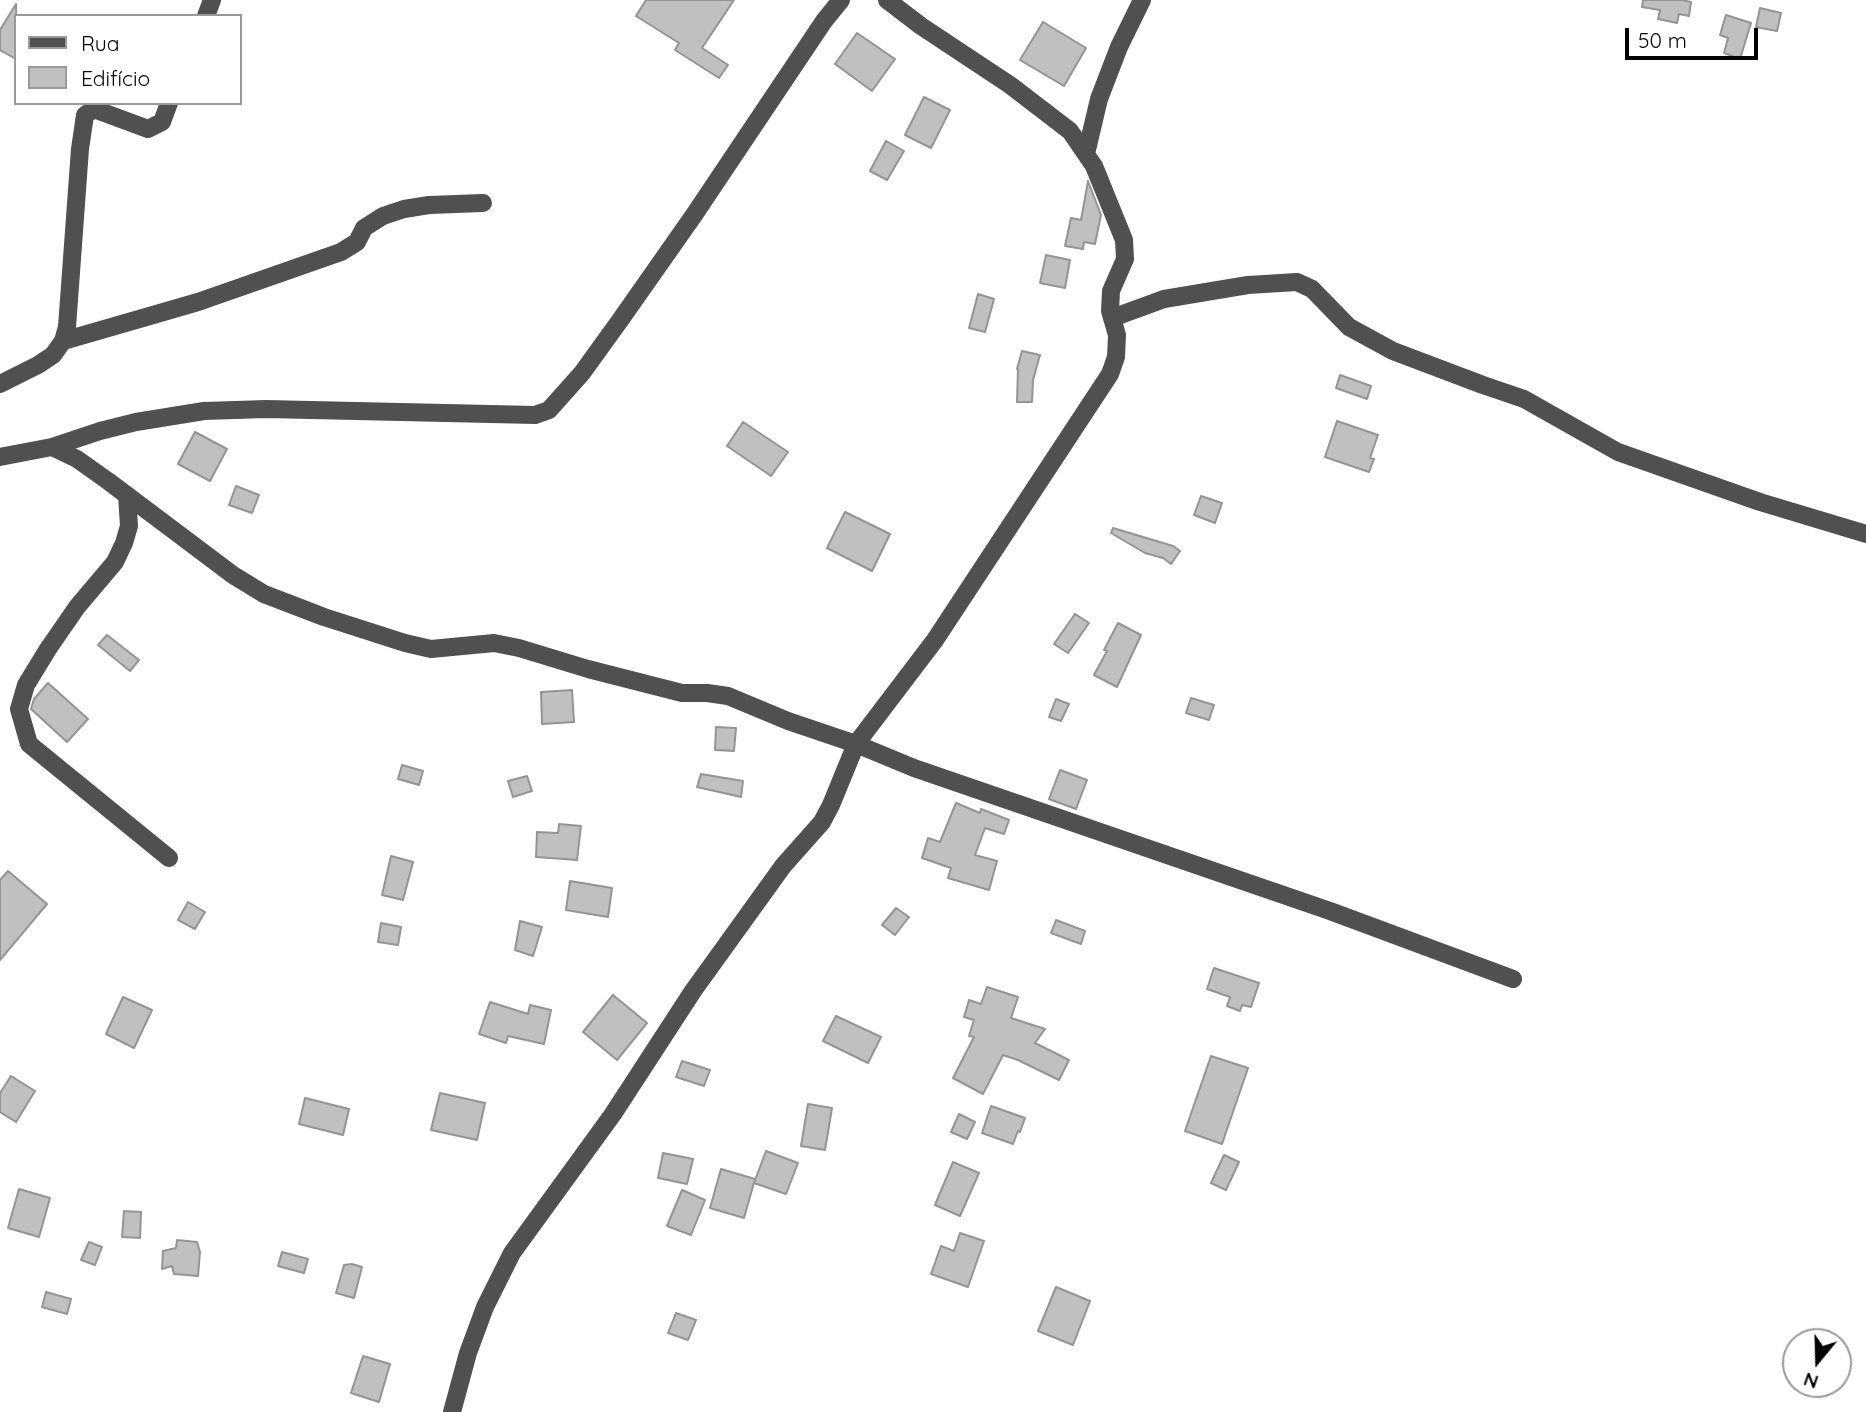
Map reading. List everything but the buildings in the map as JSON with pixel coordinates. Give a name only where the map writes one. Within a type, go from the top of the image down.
[{"type":"street","points":[[0,457],[52,447],[136,422],[204,411],[279,409],[535,415],[549,410],[582,373],[621,319],[841,0]]},
{"type":"street","points":[[452,1412],[468,1353],[485,1307],[512,1253],[613,1114],[723,949],[783,866],[822,822],[856,744],[935,640],[1110,374],[1116,357],[1117,335],[1110,311],[1111,290],[1125,259],[1124,240],[1094,166],[1070,131],[1010,85],[887,0]]},
{"type":"street","points":[[1086,154],[1099,99],[1119,47],[1142,0]]},
{"type":"street","points":[[0,384],[38,365],[52,355],[63,341],[67,327],[85,114],[94,109],[148,129],[162,122],[168,105]]},
{"type":"street","points":[[63,341],[198,302],[341,253],[357,242],[364,228],[383,216],[404,209],[429,205],[483,204]]},
{"type":"street","points":[[1112,318],[1164,299],[1248,285],[1297,282],[1312,289],[1349,327],[1382,345],[1524,399],[1618,452],[1760,502],[1866,534]]},
{"type":"street","points":[[52,447],[76,459],[127,495],[233,575],[264,594],[324,617],[431,649],[494,643],[682,693],[728,696],[914,768],[1330,911],[1513,979]]},
{"type":"street","points":[[127,495],[129,526],[115,562],[77,607],[48,649],[26,685],[19,709],[29,744],[169,858]]}]
